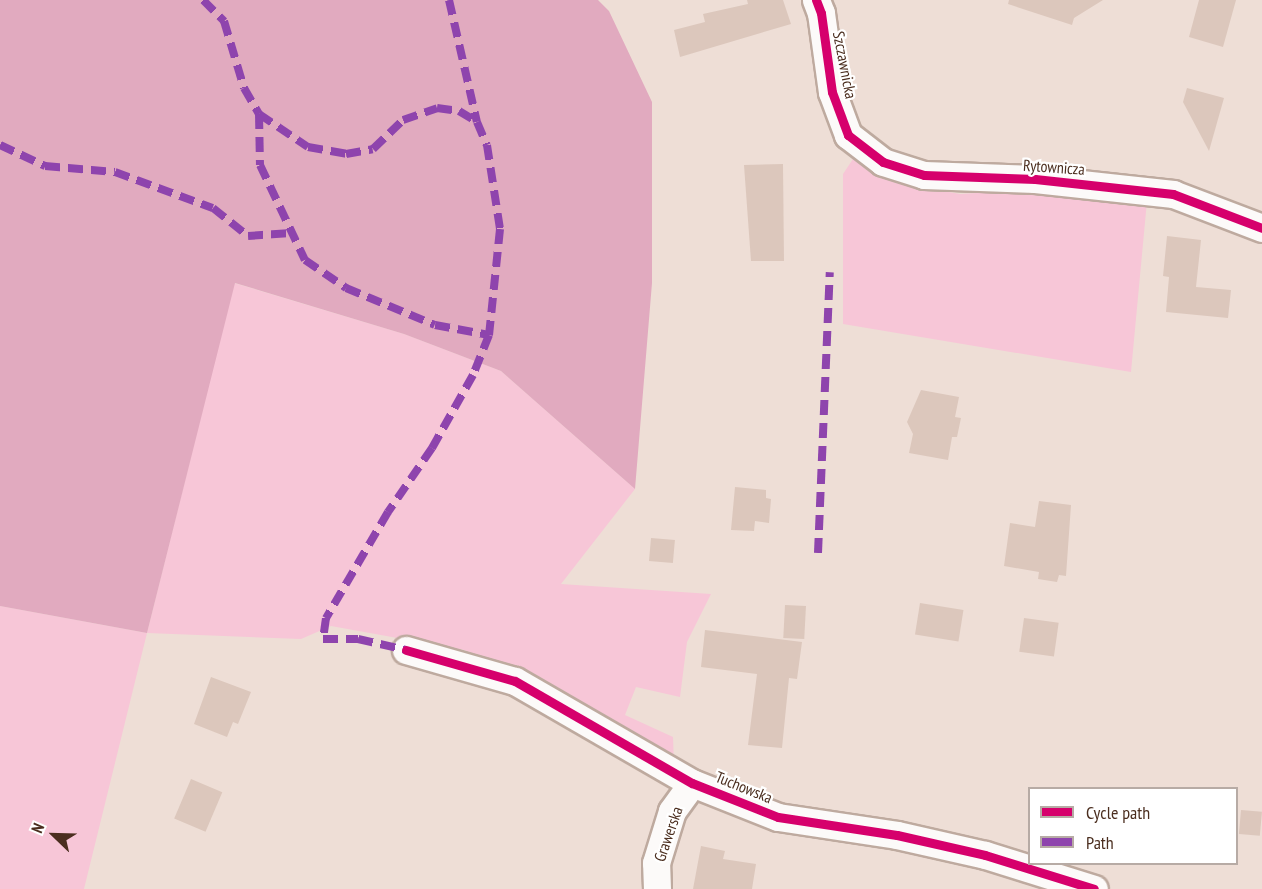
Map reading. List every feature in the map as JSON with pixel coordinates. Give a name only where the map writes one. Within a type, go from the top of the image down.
[{"type":"street","name":"Szczawnicka","points":[[816,0],[832,92],[848,135]]},
{"type":"street","name":"Rytownicza","points":[[848,135],[883,162],[924,175],[1035,179],[1173,194],[1262,228]]},
{"type":"street","name":"Tuchowska","points":[[406,650],[515,681],[692,783],[778,817],[897,835],[985,855],[1094,889]]},
{"type":"street","name":"Grawerska","points":[[657,889],[656,863],[672,811],[692,783]]},
{"type":"shaded area","points":[[0,0],[598,0],[609,11],[652,102],[652,283],[635,489],[501,371],[404,334],[235,283],[147,633],[0,606]]},
{"type":"shaded area","points":[[855,156],[893,182],[960,194],[1010,191],[1147,201],[1131,372],[843,324],[843,174]]},
{"type":"shaded area","points":[[234,283],[404,334],[501,371],[635,489],[561,584],[711,594],[687,642],[680,697],[636,687],[625,715],[673,737],[674,765],[541,684],[464,650],[331,626],[301,639],[147,633]]},
{"type":"shaded area","points":[[0,606],[147,633],[84,889],[0,889]]},
{"type":"building","points":[[747,0],[783,0],[791,24],[680,57],[674,30],[705,22],[703,14],[748,4]]},
{"type":"building","points":[[1009,0],[1103,0],[1074,18],[1072,25],[1008,4]]},
{"type":"building","points":[[1199,0],[1236,0],[1223,47],[1189,37]]},
{"type":"building","points":[[1187,88],[1224,98],[1209,151],[1183,102]]},
{"type":"building","points":[[783,164],[784,261],[751,261],[744,165]]},
{"type":"building","points":[[1167,236],[1201,240],[1196,287],[1231,290],[1228,318],[1166,312],[1169,277],[1163,276]]},
{"type":"building","points":[[921,390],[959,397],[955,417],[961,418],[957,437],[952,437],[948,460],[909,453],[913,434],[907,422]]},
{"type":"building","points":[[735,487],[766,490],[766,498],[771,499],[769,523],[755,521],[754,531],[731,530]]},
{"type":"building","points":[[1039,501],[1071,505],[1066,576],[1059,575],[1057,582],[1038,579],[1039,572],[1004,566],[1010,523],[1035,527]]},
{"type":"building","points":[[651,538],[675,540],[673,563],[649,561]]},
{"type":"building","points":[[920,603],[963,610],[958,641],[915,635]]},
{"type":"building","points":[[785,605],[806,606],[804,639],[783,638]]},
{"type":"building","points":[[1024,618],[1059,623],[1054,657],[1019,652]]},
{"type":"building","points":[[705,630],[802,642],[797,679],[789,678],[782,748],[748,745],[757,674],[701,667]]},
{"type":"building","points":[[211,677],[251,692],[238,724],[233,722],[227,737],[194,724]]},
{"type":"building","points":[[191,779],[222,792],[205,832],[174,819]]},
{"type":"building","points":[[1241,810],[1262,812],[1260,836],[1239,834]]},
{"type":"building","points":[[701,846],[725,851],[723,859],[756,864],[752,889],[693,889]]},
{"type":"marked path","points":[[203,0],[224,21],[244,88],[259,114],[260,165],[305,260],[346,288],[435,325],[489,335],[473,375],[432,448],[388,512],[326,618],[323,639],[358,639],[406,650]]},
{"type":"marked path","points":[[449,0],[477,122]]},
{"type":"marked path","points":[[259,114],[308,147],[346,154],[373,149],[403,120],[437,108],[459,111],[477,122],[487,145],[500,229],[489,335]]},
{"type":"marked path","points":[[0,145],[45,166],[115,172],[213,208],[248,236],[291,233]]},
{"type":"marked path","points":[[818,553],[830,272]]},
{"type":"cycle path","points":[[816,0],[821,13],[832,92],[848,135],[883,162],[924,175],[1035,179],[1173,194],[1262,228]]},
{"type":"cycle path","points":[[406,650],[515,681],[692,783],[778,817],[897,835],[985,855],[1094,889]]}]
